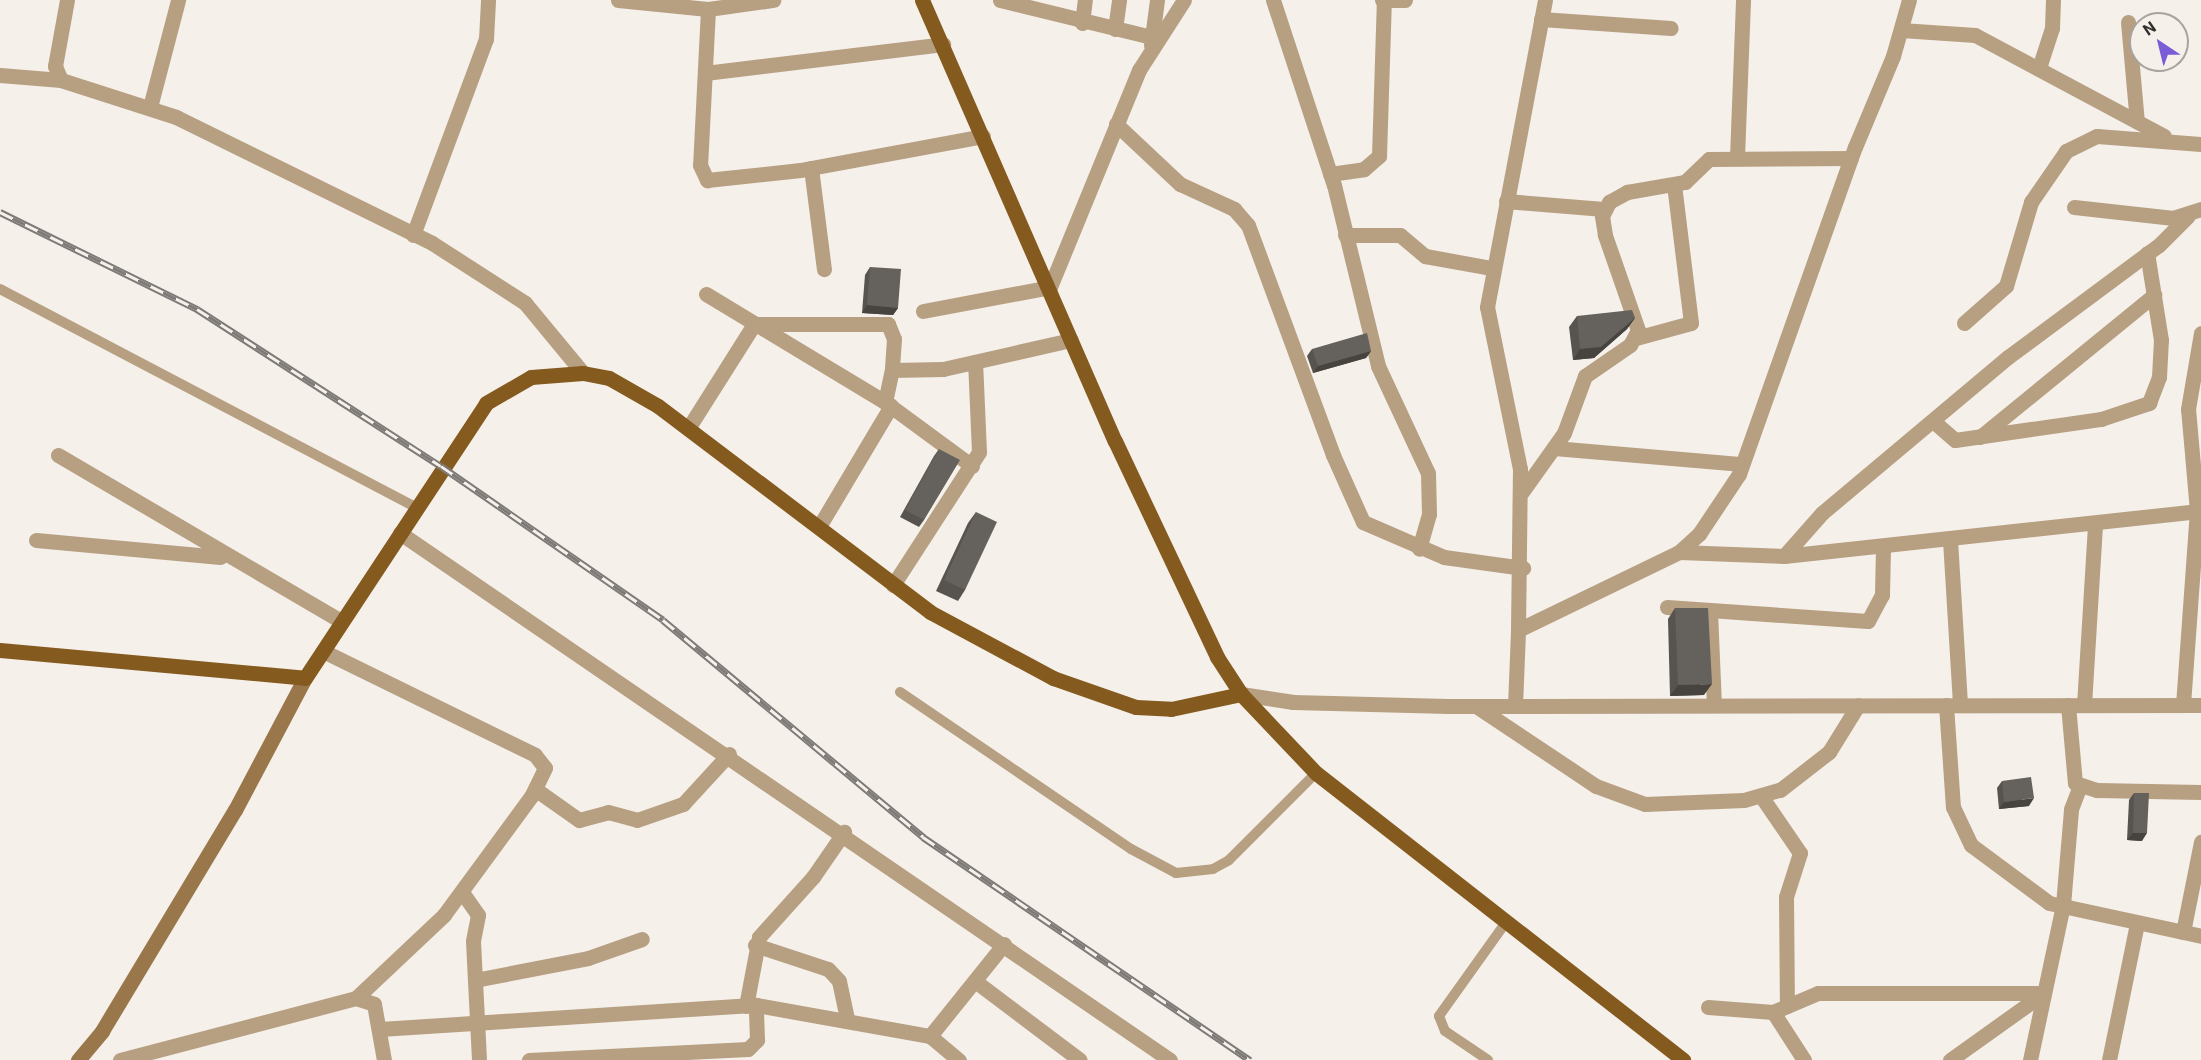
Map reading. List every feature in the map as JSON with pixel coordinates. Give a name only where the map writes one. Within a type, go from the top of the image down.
[{"type":"main road","points":[[922,0],[1071,340],[1198,618],[1241,694],[1316,773],[1503,925],[1683,1060]]},
{"type":"main road","points":[[0,651],[305,678],[415,507],[486,403],[531,377],[583,374],[634,390],[820,525],[893,585],[987,645],[1102,699],[1171,709],[1241,694]]},
{"type":"street","points":[[61,80],[55,66],[67,0]]},
{"type":"street","points":[[150,107],[178,0]]},
{"type":"street","points":[[413,235],[486,39],[488,0]]},
{"type":"street","points":[[618,0],[708,9],[773,0]]},
{"type":"street","points":[[1000,0],[1045,7],[1082,22],[1115,29],[1151,44]]},
{"type":"street","points":[[1082,22],[1085,0]]},
{"type":"street","points":[[1115,29],[1119,0]]},
{"type":"street","points":[[1151,44],[1157,0]]},
{"type":"street","points":[[923,311],[1050,288],[1151,44],[1184,0]]},
{"type":"street","points":[[1272,0],[1330,174],[1378,366],[1428,473],[1429,514],[1419,549]]},
{"type":"street","points":[[1330,174],[1364,168],[1379,156],[1383,0],[1405,0]]},
{"type":"street","points":[[1515,706],[1523,568],[1522,492],[1515,427],[1487,308],[1492,268],[1545,0]]},
{"type":"street","points":[[1737,157],[1743,0]]},
{"type":"street","points":[[1518,630],[1679,552],[1718,510],[1742,464],[1851,158],[1901,30],[1909,0]]},
{"type":"street","points":[[2039,68],[2052,28],[2053,0]]},
{"type":"street","points":[[708,9],[702,175],[727,180],[811,168],[983,136]]},
{"type":"street","points":[[1541,19],[1671,28]]},
{"type":"street","points":[[2128,22],[2137,122]]},
{"type":"street","points":[[1901,30],[1975,35],[2166,138]]},
{"type":"street","points":[[705,73],[942,44]]},
{"type":"street","points":[[0,75],[61,80],[150,107],[216,135],[413,235],[525,303],[583,374]]},
{"type":"street","points":[[1116,124],[1180,184],[1242,217],[1355,511],[1374,530],[1419,549],[1474,564],[1523,568]]},
{"type":"street","points":[[1964,323],[2006,286],[2031,202],[2066,151],[2097,136],[2166,138],[2201,144]]},
{"type":"street","points":[[1506,201],[1604,209],[1627,192],[1674,186],[1709,159],[1737,157],[1851,158]]},
{"type":"street","points":[[811,168],[824,269]]},
{"type":"street","points":[[1522,492],[1554,448],[1585,376],[1636,339],[1691,323],[1674,186]]},
{"type":"street","points":[[2074,207],[2194,213]]},
{"type":"street","points":[[1604,209],[1608,246],[1637,320],[1636,339]]},
{"type":"street","points":[[1784,556],[1822,513],[1933,421],[2147,253],[2194,213]]},
{"type":"street","points":[[1345,235],[1400,235],[1425,256],[1492,268]]},
{"type":"street","points":[[1933,421],[1948,438],[1980,436],[2102,419],[2149,403],[2161,354],[2147,253]]},
{"type":"street","points":[[706,294],[888,404],[972,466]]},
{"type":"street","points":[[1980,436],[2154,295]]},
{"type":"street","points":[[754,324],[888,324],[894,339],[888,404],[820,525]]},
{"type":"street","points":[[688,427],[754,324]]},
{"type":"street","points":[[2183,705],[2198,511],[2188,409],[2201,333]]},
{"type":"street","points":[[892,370],[975,362],[1071,340]]},
{"type":"street","points":[[893,585],[972,466],[982,438],[975,362]]},
{"type":"street","points":[[1554,448],[1742,464]]},
{"type":"street","points":[[58,455],[226,557],[341,621]]},
{"type":"street","points":[[1679,552],[1784,556],[1950,540],[2198,511]]},
{"type":"street","points":[[2095,523],[2070,776],[2080,786],[2201,792]]},
{"type":"street","points":[[400,533],[844,832],[1170,1060]]},
{"type":"street","points":[[36,540],[226,557]]},
{"type":"street","points":[[1950,540],[1953,705],[1949,773],[1961,831],[2032,892],[2062,905],[2201,936]]},
{"type":"street","points":[[1667,608],[1868,621],[1876,616],[1882,595],[1883,547]]},
{"type":"street","points":[[1710,611],[1714,705]]},
{"type":"street","points":[[120,1060],[356,998],[420,941],[462,892],[535,789],[544,768],[535,755],[323,651]]},
{"type":"street","points":[[78,1060],[102,1031],[235,810],[305,678]]},
{"type":"street","points":[[1241,694],[1293,702],[1476,706],[2201,705]]},
{"type":"street","points":[[1476,706],[1626,801],[1761,796],[1790,785],[1815,766],[1840,739],[1858,705]]},
{"type":"street","points":[[535,789],[579,820],[608,812],[637,820],[683,804],[729,754]]},
{"type":"street","points":[[2030,1060],[2062,905],[2072,809],[2080,786]]},
{"type":"street","points":[[1761,796],[1800,853],[1786,897],[1780,1009],[1804,1060]]},
{"type":"street","points":[[529,1060],[724,1055],[748,1048],[756,1040],[751,1006],[755,945],[844,832]]},
{"type":"street","points":[[2183,932],[2201,842]]},
{"type":"street","points":[[462,892],[478,915],[475,981],[480,1023],[478,1060]]},
{"type":"street","points":[[2109,1060],[2137,923]]},
{"type":"street","points":[[475,981],[588,958],[642,939]]},
{"type":"street","points":[[930,1036],[1004,944]]},
{"type":"street","points":[[755,945],[834,974],[847,1018]]},
{"type":"street","points":[[975,981],[1080,1060]]},
{"type":"street","points":[[1708,1007],[1780,1009],[1818,993],[2044,993]]},
{"type":"street","points":[[1950,1060],[2044,993]]},
{"type":"street","points":[[356,998],[374,1004],[384,1060]]},
{"type":"street","points":[[380,1029],[751,1006],[847,1018],[930,1036],[958,1060]]},
{"type":"lane","points":[[0,289],[415,507]]},
{"type":"lane","points":[[900,692],[1131,849],[1176,873],[1213,869],[1229,861],[1316,773]]},
{"type":"lane","points":[[1488,1060],[1445,1031],[1438,1016],[1503,925]]},
{"type":"building","points":[[870,267],[901,269],[898,308],[867,305]]},
{"type":"building","points":[[1632,310],[1635,318],[1601,347],[1580,349],[1577,316]]},
{"type":"building","points":[[1367,333],[1371,351],[1318,366],[1312,349]]},
{"type":"building","points":[[939,449],[960,460],[924,520],[905,510]]},
{"type":"building","points":[[976,512],[997,522],[965,590],[944,580]]},
{"type":"building","points":[[1675,608],[1708,608],[1712,684],[1678,685]]},
{"type":"building","points":[[2031,777],[2034,798],[2004,802],[2002,781]]},
{"type":"building","points":[[2134,793],[2149,793],[2147,833],[2133,833]]},
{"type":"railway","points":[[0,212],[197,309],[441,466],[663,620],[923,837],[1250,1060]]}]
